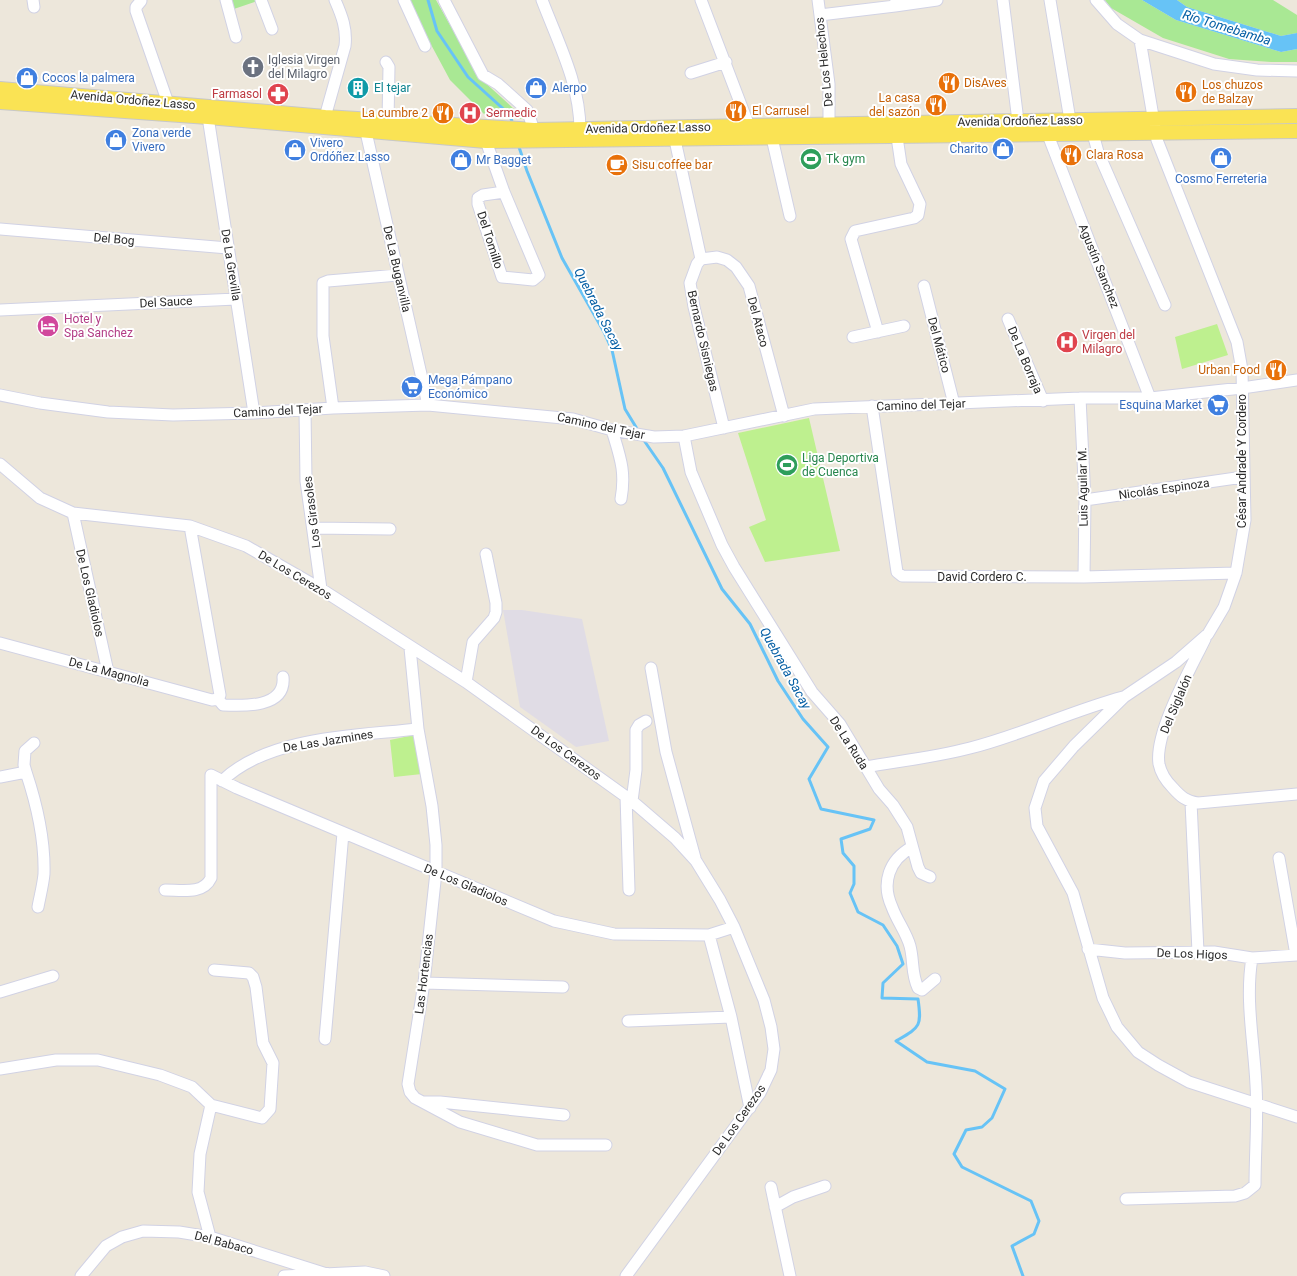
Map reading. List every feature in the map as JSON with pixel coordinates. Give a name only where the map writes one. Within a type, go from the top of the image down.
[{"type":"main road","name":"Avenida Ordoñez Lasso","points":[[0,89],[388,121],[492,137]]},
{"type":"main road","name":"Avenida Ordoñez Lasso","points":[[0,102],[366,132],[492,137],[537,136],[675,140],[1297,132]]},
{"type":"main road","name":"Avenida Ordoñez Lasso","points":[[537,136],[580,130],[1297,116]]},
{"type":"street","points":[[226,0],[236,37]]},
{"type":"street","points":[[261,0],[272,29]]},
{"type":"street","points":[[325,117],[345,46],[346,34],[343,20],[335,0]]},
{"type":"street","points":[[404,0],[425,46]]},
{"type":"street","points":[[444,0],[483,75],[498,84],[527,110],[537,136]]},
{"type":"street","points":[[542,0],[573,81],[579,107],[580,130]]},
{"type":"street","points":[[701,0],[750,126]]},
{"type":"street","name":"De Los Helechos","points":[[818,0],[829,84],[829,124]]},
{"type":"street","points":[[820,15],[896,3],[937,0]]},
{"type":"street","points":[[1003,0],[1018,121]]},
{"type":"street","points":[[1050,0],[1070,120]]},
{"type":"street","points":[[1096,0],[1117,24],[1140,40],[1214,64],[1257,70],[1297,71]]},
{"type":"street","points":[[141,1],[136,7],[136,11],[168,104]]},
{"type":"street","name":"César Andrade Y Cordero","points":[[1140,40],[1154,119],[1155,133],[1237,342],[1242,370],[1245,520],[1236,573],[1224,607],[1208,634],[1176,662],[1124,697],[1074,746],[1044,781],[1035,808],[1037,826],[1073,893],[1103,998],[1111,1016],[1117,1027],[1138,1052],[1158,1066],[1189,1082],[1297,1117]]},
{"type":"street","points":[[386,62],[389,67],[388,121]]},
{"type":"street","points":[[691,74],[726,62]]},
{"type":"street","name":"De La Grevilla","points":[[208,118],[254,413]]},
{"type":"street","name":"De La Buganvilla","points":[[366,132],[428,406]]},
{"type":"street","points":[[1092,134],[1098,152],[1165,305]]},
{"type":"street","name":"Agustín Sanchez","points":[[1048,135],[1150,398]]},
{"type":"street","name":"Del Tomillo","points":[[492,137],[504,192],[539,275],[533,280],[502,277],[478,204],[478,198],[483,195],[504,192]]},
{"type":"street","points":[[878,332],[851,239],[855,231],[914,218],[918,215],[920,204],[901,164],[897,137]]},
{"type":"street","points":[[772,138],[790,216]]},
{"type":"street","points":[[675,140],[701,259]]},
{"type":"street","name":"Del Bog","points":[[0,229],[228,248]]},
{"type":"street","name":"Del Ataco","points":[[701,259],[717,257],[727,260],[736,267],[749,286],[784,416]]},
{"type":"street","name":"Bernardo Sisniegas","points":[[701,259],[697,264],[690,284],[694,307],[724,428]]},
{"type":"street","points":[[333,408],[323,336],[323,283],[328,281],[398,275]]},
{"type":"street","name":"Del Mático","points":[[924,286],[954,404]]},
{"type":"street","name":"Del Sauce","points":[[0,310],[236,299]]},
{"type":"street","name":"De La Borraja","points":[[1008,319],[1043,401]]},
{"type":"street","points":[[853,337],[904,326]]},
{"type":"street","name":"Camino del Tejar","points":[[0,394],[40,403],[108,412],[173,415],[254,413],[333,408],[428,406],[573,419],[617,431],[654,437],[684,436],[814,409],[1043,401],[1080,398],[1150,398],[1296,381]]},
{"type":"street","name":"Luis Aguilar M.","points":[[1080,398],[1085,500],[1084,577]]},
{"type":"street","name":"David Cordero C.","points":[[872,406],[898,572],[900,574],[910,577],[1084,577],[1236,573]]},
{"type":"street","name":"Los Girasoles","points":[[305,410],[306,481],[314,528],[320,590]]},
{"type":"street","points":[[617,431],[624,469],[624,482],[621,499]]},
{"type":"street","name":"De La Ruda","points":[[684,436],[691,472],[728,556],[751,596],[812,692],[840,724],[865,767],[907,827],[921,873],[930,876]]},
{"type":"street","name":"De Los Cerezos","points":[[0,464],[40,498],[73,513],[190,526],[246,546],[320,590],[466,682],[629,799],[675,838],[696,861],[720,900],[734,927],[764,1000],[774,1049],[771,1070],[760,1093],[750,1108],[626,1276]]},
{"type":"street","name":"Nicolás Espinoza","points":[[1085,500],[1243,477]]},
{"type":"street","name":"De Los Gladiolos","points":[[73,513],[108,672]]},
{"type":"street","points":[[190,526],[220,695],[218,699]]},
{"type":"street","points":[[314,528],[390,529]]},
{"type":"street","points":[[466,682],[472,642],[494,618],[496,612],[496,603],[486,554]]},
{"type":"street","name":"Del Siglalón","points":[[1191,802],[1180,796],[1161,773],[1159,751],[1166,726],[1208,634]]},
{"type":"street","name":"De La Magnolia","points":[[0,643],[212,700],[218,699],[223,705],[272,701],[282,690],[283,677]]},
{"type":"street","name":"Las Hortencias","points":[[410,648],[418,729],[432,806],[436,845],[436,872],[424,983],[408,1084],[410,1092],[415,1098],[460,1122],[537,1145],[606,1145]]},
{"type":"street","points":[[651,668],[666,752],[696,861]]},
{"type":"street","points":[[865,767],[971,748],[1015,734],[1091,706],[1124,697]]},
{"type":"street","points":[[629,890],[629,799],[636,770],[636,730],[639,725],[646,721]]},
{"type":"street","name":"De Las Jazmines","points":[[222,781],[243,763],[270,751],[306,742],[418,729]]},
{"type":"street","points":[[34,743],[25,751],[24,765],[38,812],[43,841],[44,874],[38,907]]},
{"type":"street","points":[[0,777],[26,772]]},
{"type":"street","name":"De Los Gladiolos","points":[[165,890],[193,890],[204,888],[212,878],[211,775],[222,781],[554,921],[585,929],[614,934],[709,935],[734,927]]},
{"type":"street","points":[[1198,952],[1191,802],[1198,803],[1297,794]]},
{"type":"street","points":[[325,1039],[343,832]]},
{"type":"street","points":[[912,847],[901,853],[892,866],[888,878],[887,896],[892,909],[905,930],[911,948],[914,980],[918,988],[922,990],[935,979]]},
{"type":"street","points":[[1279,858],[1296,955]]},
{"type":"street","points":[[709,935],[731,1017],[750,1108]]},
{"type":"street","name":"De Los Higos","points":[[1088,949],[1125,953],[1214,952],[1252,958],[1296,955]]},
{"type":"street","points":[[1126,1199],[1235,1196],[1250,1190],[1255,1185],[1256,1103],[1252,1037],[1248,1004],[1248,978],[1252,958]]},
{"type":"street","points":[[0,1069],[56,1060],[98,1060],[160,1075],[178,1081],[192,1087],[211,1105],[262,1118],[270,1109],[273,1064],[263,1043],[256,987],[253,977],[249,973],[214,970]]},
{"type":"street","points":[[0,992],[52,976]]},
{"type":"street","points":[[424,983],[563,987]]},
{"type":"street","points":[[628,1021],[731,1017]]},
{"type":"street","points":[[422,1102],[440,1102],[564,1115]]},
{"type":"street","points":[[210,1237],[198,1192],[200,1154],[211,1105]]},
{"type":"street","points":[[775,1207],[793,1197],[825,1186]]},
{"type":"street","points":[[771,1187],[790,1276]]},
{"type":"street","name":"Del Babaco","points":[[81,1276],[106,1246],[129,1235],[143,1231],[179,1232],[210,1237],[330,1275]]},
{"type":"street","points":[[284,1276],[330,1275],[365,1272],[384,1276]]},
{"type":"shaded area","points":[[503,610],[522,610],[582,619],[609,741],[576,747],[520,707]]},
{"type":"green space","points":[[224,0],[260,0],[228,11]]},
{"type":"green space","points":[[410,0],[436,0],[480,78],[525,119],[486,116],[450,80],[428,39]]},
{"type":"green space","points":[[1105,0],[1142,0],[1176,20],[1281,52],[1297,49],[1297,62],[1229,59],[1163,38],[1111,8]]},
{"type":"green space","points":[[1177,0],[1273,0],[1297,15],[1297,33],[1281,36],[1187,7]]},
{"type":"green space","points":[[1217,324],[1228,355],[1182,369],[1175,337]]},
{"type":"green space","points":[[809,418],[840,551],[765,562],[749,527],[766,520],[738,433]]},
{"type":"green space","points":[[414,735],[422,774],[394,777],[390,740]]},
{"type":"water","name":"Río Tomebamba","points":[[1142,0],[1177,0],[1187,7],[1281,36],[1297,33],[1297,49],[1281,52],[1176,20]]},
{"type":"waterway","name":"Quebrada Sacay","points":[[428,0],[437,31],[468,77],[510,115],[513,125]]},
{"type":"waterway","name":"Quebrada Sacay","points":[[518,144],[527,171],[562,258],[604,332],[612,350],[625,409],[639,432]]},
{"type":"waterway","name":"Quebrada Sacay","points":[[643,439],[663,468],[722,589],[750,624],[778,681],[803,719],[828,747],[809,779],[821,809],[874,820],[870,829],[841,839],[843,853],[854,866],[854,884],[850,893],[858,912],[883,925],[897,946],[903,964],[883,983],[882,998],[918,999],[920,1015],[918,1025],[915,1029],[896,1041],[927,1062],[975,1071],[1005,1089],[992,1118],[982,1127],[966,1130],[954,1154],[962,1167],[1031,1201],[1039,1221],[1034,1234],[1012,1246],[1023,1276]]},
{"type":"place","name":"Iglesia Virgen del Milagro","points":[[253,67]]},
{"type":"place","name":"Cocos la palmera","points":[[27,78]]},
{"type":"place","name":"DisAves","points":[[949,83]]},
{"type":"place","name":"El tejar","points":[[358,88]]},
{"type":"place","name":"Alerpo","points":[[536,88]]},
{"type":"place","name":"Los chuzos de Balzay","points":[[1186,92]]},
{"type":"place","name":"Farmasol","points":[[278,94]]},
{"type":"place","name":"La casa del sazón","points":[[936,105]]},
{"type":"place","name":"El Carrusel","points":[[736,111]]},
{"type":"place","name":"La cumbre 2","points":[[443,113]]},
{"type":"place","name":"Sermedic","points":[[470,113]]},
{"type":"place","name":"Zona verde Vivero","points":[[116,140]]},
{"type":"place","name":"Charito","points":[[1003,149]]},
{"type":"place","name":"Vivero Ordóñez Lasso","points":[[295,150]]},
{"type":"place","name":"Clara Rosa","points":[[1071,155]]},
{"type":"place","name":"Cosmo Ferreteria","points":[[1221,158]]},
{"type":"place","name":"Tk gym","points":[[811,159]]},
{"type":"place","name":"Mr Bagget","points":[[461,160]]},
{"type":"place","name":"Sisu coffee bar","points":[[617,165]]},
{"type":"place","name":"Hotel y Spa Sanchez","points":[[48,326]]},
{"type":"place","name":"Virgen del Milagro","points":[[1067,342]]},
{"type":"place","name":"Urban Food","points":[[1276,370]]},
{"type":"place","name":"Mega Pámpano Económico","points":[[412,387]]},
{"type":"place","name":"Esquina Market","points":[[1218,405]]},
{"type":"place","name":"Liga Deportiva de Cuenca","points":[[787,465]]}]
